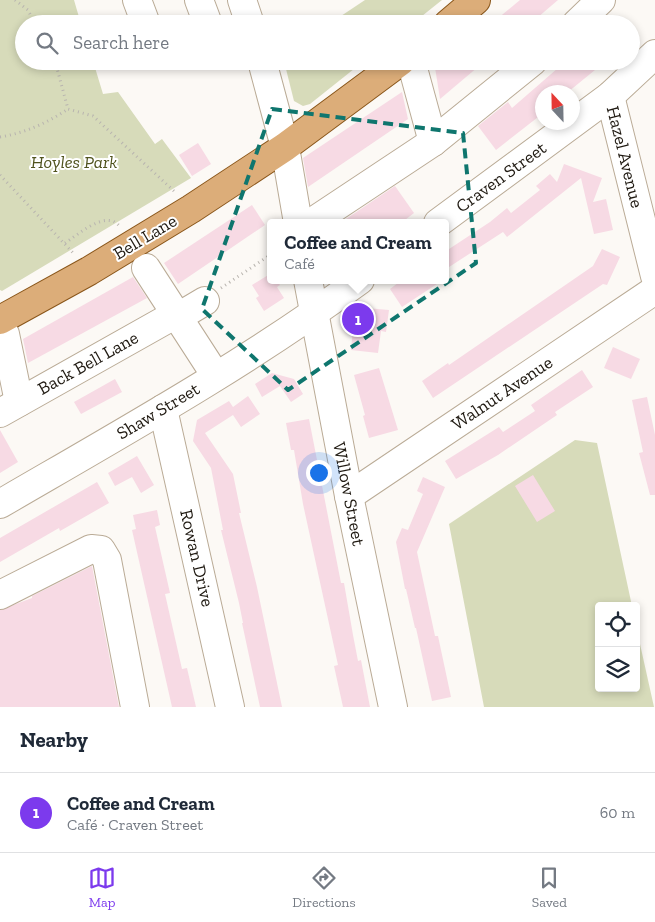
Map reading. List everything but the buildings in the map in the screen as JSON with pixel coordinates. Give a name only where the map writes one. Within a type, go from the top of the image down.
[{"type":"main road","points":[[458,15],[476,0]]},
{"type":"main road","name":"Bell Lane","points":[[2,315],[131,246],[285,147],[389,70]]},
{"type":"street","points":[[137,0],[143,15]]},
{"type":"street","points":[[199,0],[205,15]]},
{"type":"street","points":[[242,0],[247,15]]},
{"type":"street","points":[[585,15],[601,0]]},
{"type":"street","name":"Craven Street","points":[[640,68],[655,54]]},
{"type":"street","points":[[264,70],[285,147],[297,219]]},
{"type":"street","points":[[413,70],[433,142]]},
{"type":"street","points":[[317,219],[433,142],[522,70]]},
{"type":"street","name":"Craven Street","points":[[443,219],[610,96],[638,70]]},
{"type":"street","name":"Hazel Avenue","points":[[610,96],[655,276]]},
{"type":"street","points":[[146,268],[216,376]]},
{"type":"street","name":"Willow Street","points":[[309,284],[349,496],[393,707]]},
{"type":"street","points":[[314,314],[355,284]]},
{"type":"street","name":"Walnut Avenue","points":[[349,496],[655,290]]},
{"type":"street","name":"Back Bell Lane","points":[[10,408],[205,301]]},
{"type":"street","name":"Shaw Street","points":[[0,504],[216,376],[314,314]]},
{"type":"street","points":[[2,315],[10,408]]},
{"type":"street","name":"Rowan Drive","points":[[163,408],[230,707]]},
{"type":"street","points":[[0,595],[91,549],[101,550],[107,560],[135,707]]},
{"type":"path","points":[[16,0],[28,10],[30,15]]},
{"type":"path","points":[[57,70],[68,109]]},
{"type":"path","points":[[0,138],[46,124],[68,109],[93,116],[177,195]]},
{"type":"path","points":[[0,175],[76,257]]},
{"type":"path","points":[[65,243],[104,220],[112,221],[121,229]]},
{"type":"path","points":[[205,301],[222,287],[267,258]]},
{"type":"highlighted area","points":[[272,109],[463,133],[476,263],[288,390],[202,309]]},
{"type":"green space","name":"Hoyles Park","points":[[0,0],[74,0],[78,15],[15,15],[15,70],[96,70],[103,94],[118,92],[155,144],[162,139],[191,178],[2,291],[0,290]]},
{"type":"green space","points":[[365,0],[442,0],[423,15],[342,15]]},
{"type":"green space","points":[[286,70],[353,70],[310,104],[303,106],[294,101]]},
{"type":"green space","points":[[575,440],[597,443],[631,602],[595,602],[595,692],[640,692],[640,644],[654,707],[484,707],[449,524]]},
{"type":"place","name":"Coffee and Cream","points":[[358,319]]}]
